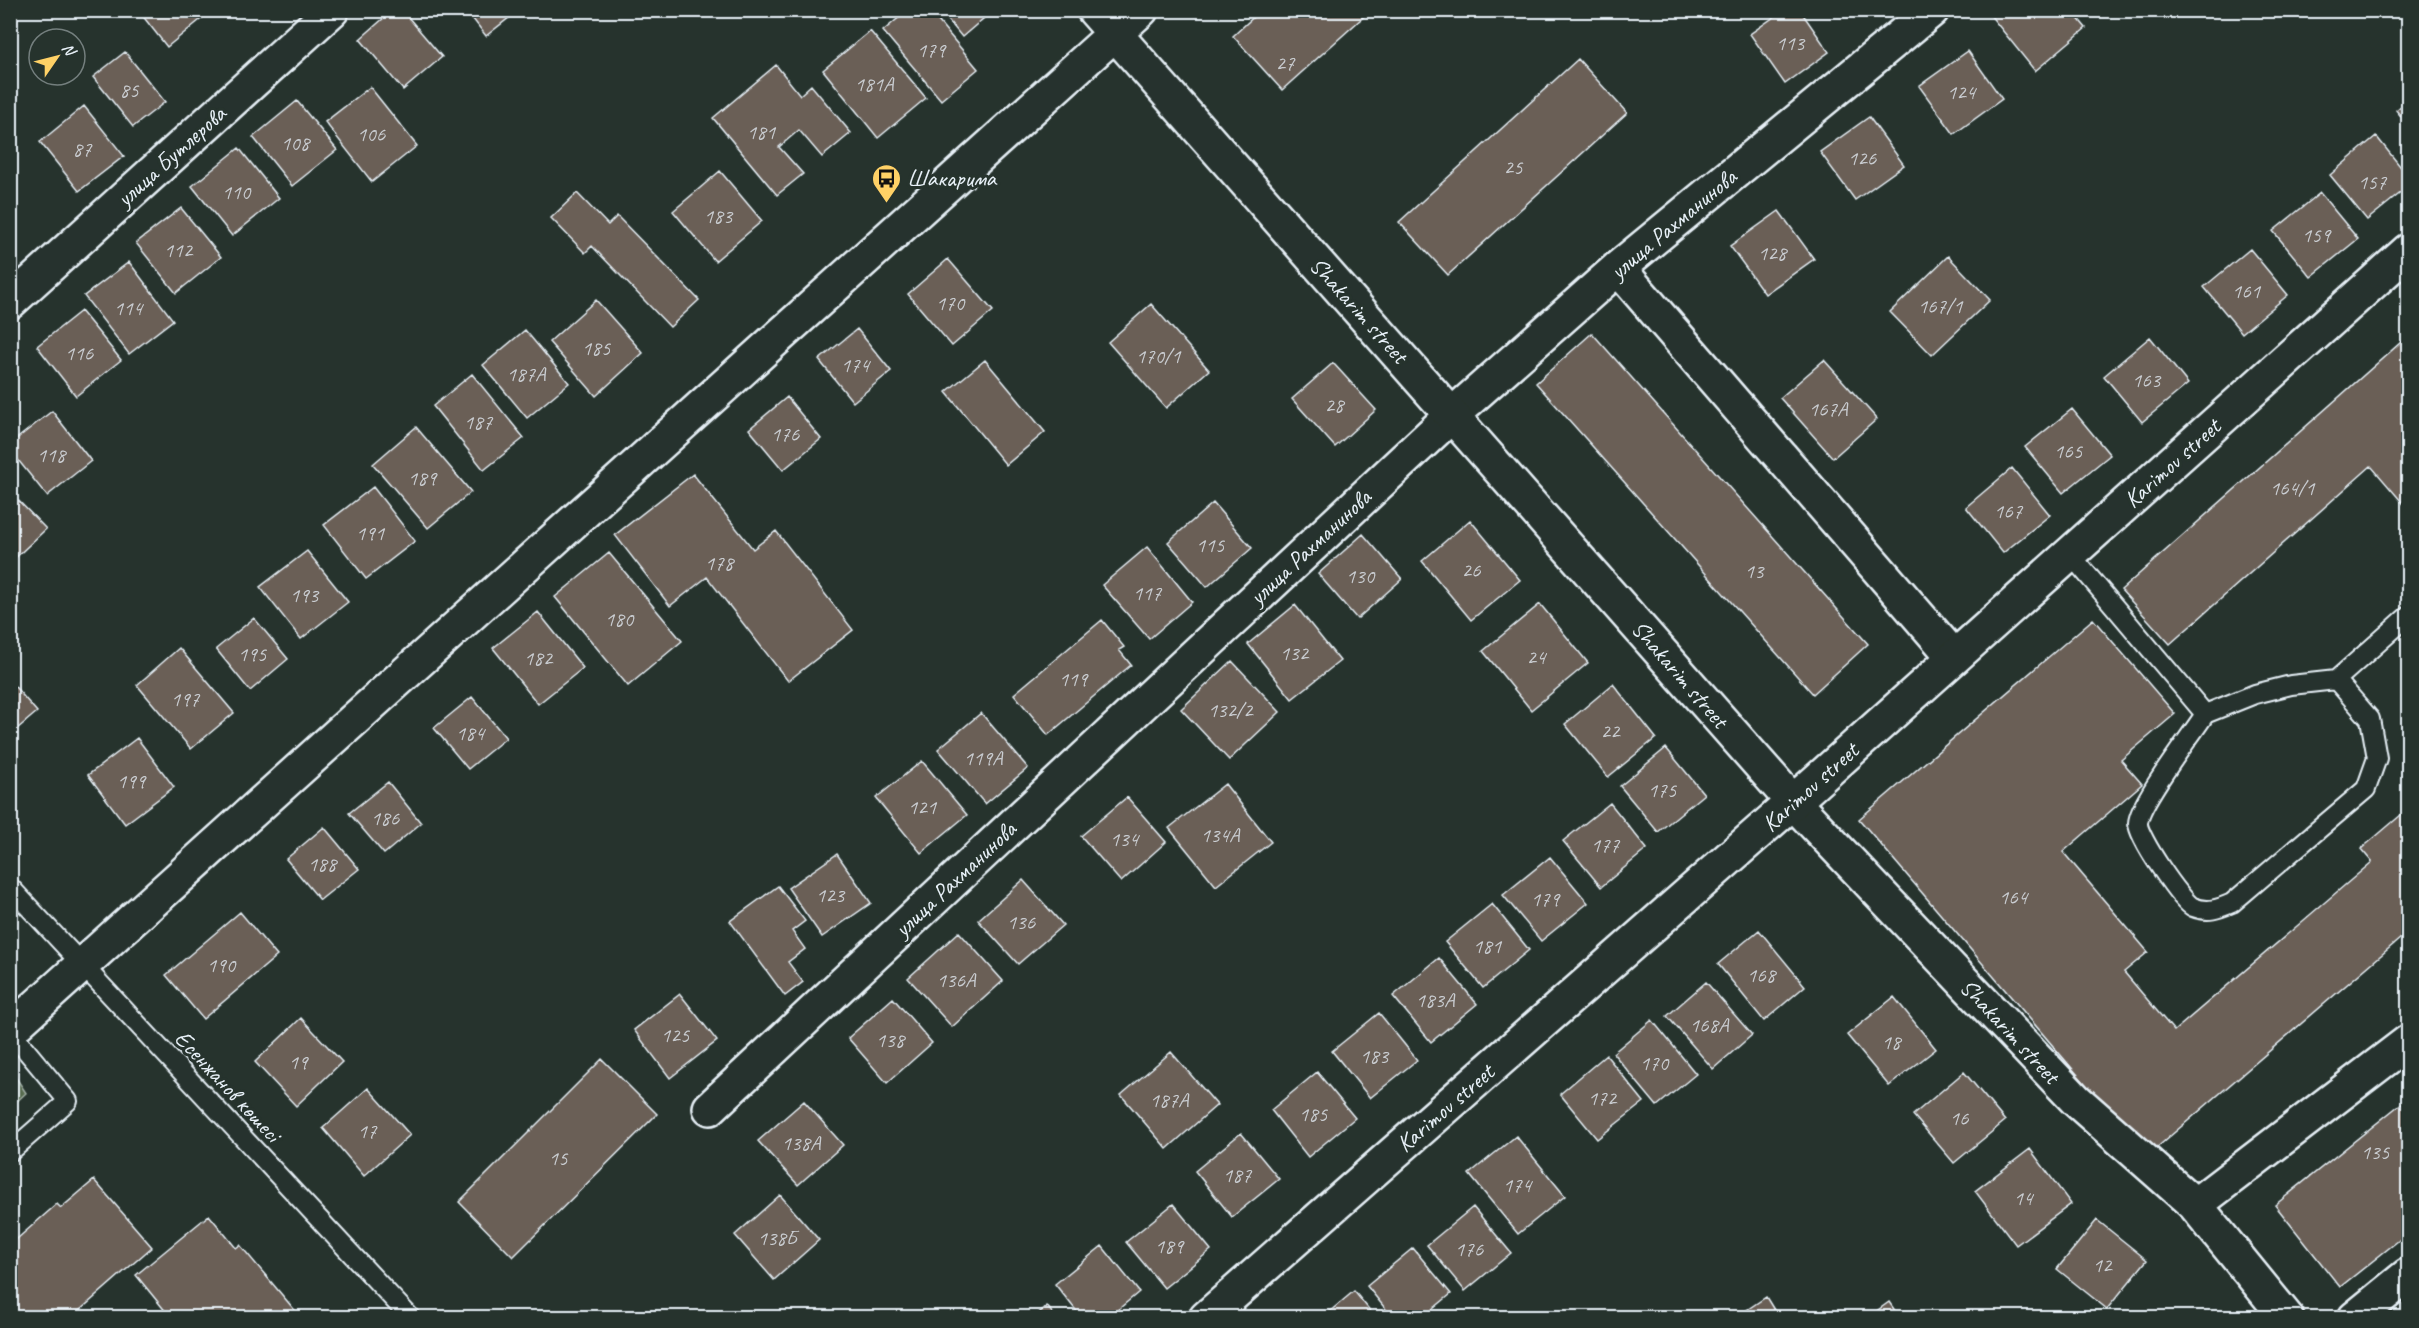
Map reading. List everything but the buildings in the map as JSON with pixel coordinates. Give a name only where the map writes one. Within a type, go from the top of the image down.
[{"type":"street","name":"улица Бутлерова","points":[[10,302],[332,10]]},
{"type":"street","name":"Shakarim street","points":[[1094,10],[1793,802],[2076,1100],[2195,1205],[2287,1317]]},
{"type":"street","points":[[10,1031],[1141,10]]},
{"type":"street","name":"улица Рахманинова","points":[[710,1108],[1452,415],[1618,268],[1932,10]]},
{"type":"street","name":"Karimov street","points":[[1206,1317],[1793,802],[2409,250]]},
{"type":"street","points":[[1618,268],[1954,657]]},
{"type":"street","points":[[2195,1205],[2409,1042]]},
{"type":"street","points":[[2355,1317],[2409,1275]]},
{"type":"lane","points":[[2070,554],[2205,714]]},
{"type":"lane","points":[[2336,680],[2370,719],[2377,758],[2366,789],[2232,903],[2213,912],[2190,906],[2144,843],[2137,824],[2143,806],[2205,714],[2255,694],[2336,680],[2409,616]]},
{"type":"lane","name":"Есенжанов көшесі","points":[[10,887],[411,1317]]},
{"type":"lane","points":[[10,1031],[68,1101],[10,1152]]},
{"type":"green space","points":[[11,1070],[26,1093],[10,1107]]},
{"type":"place","name":"Шакарима","points":[[886,204]]}]
